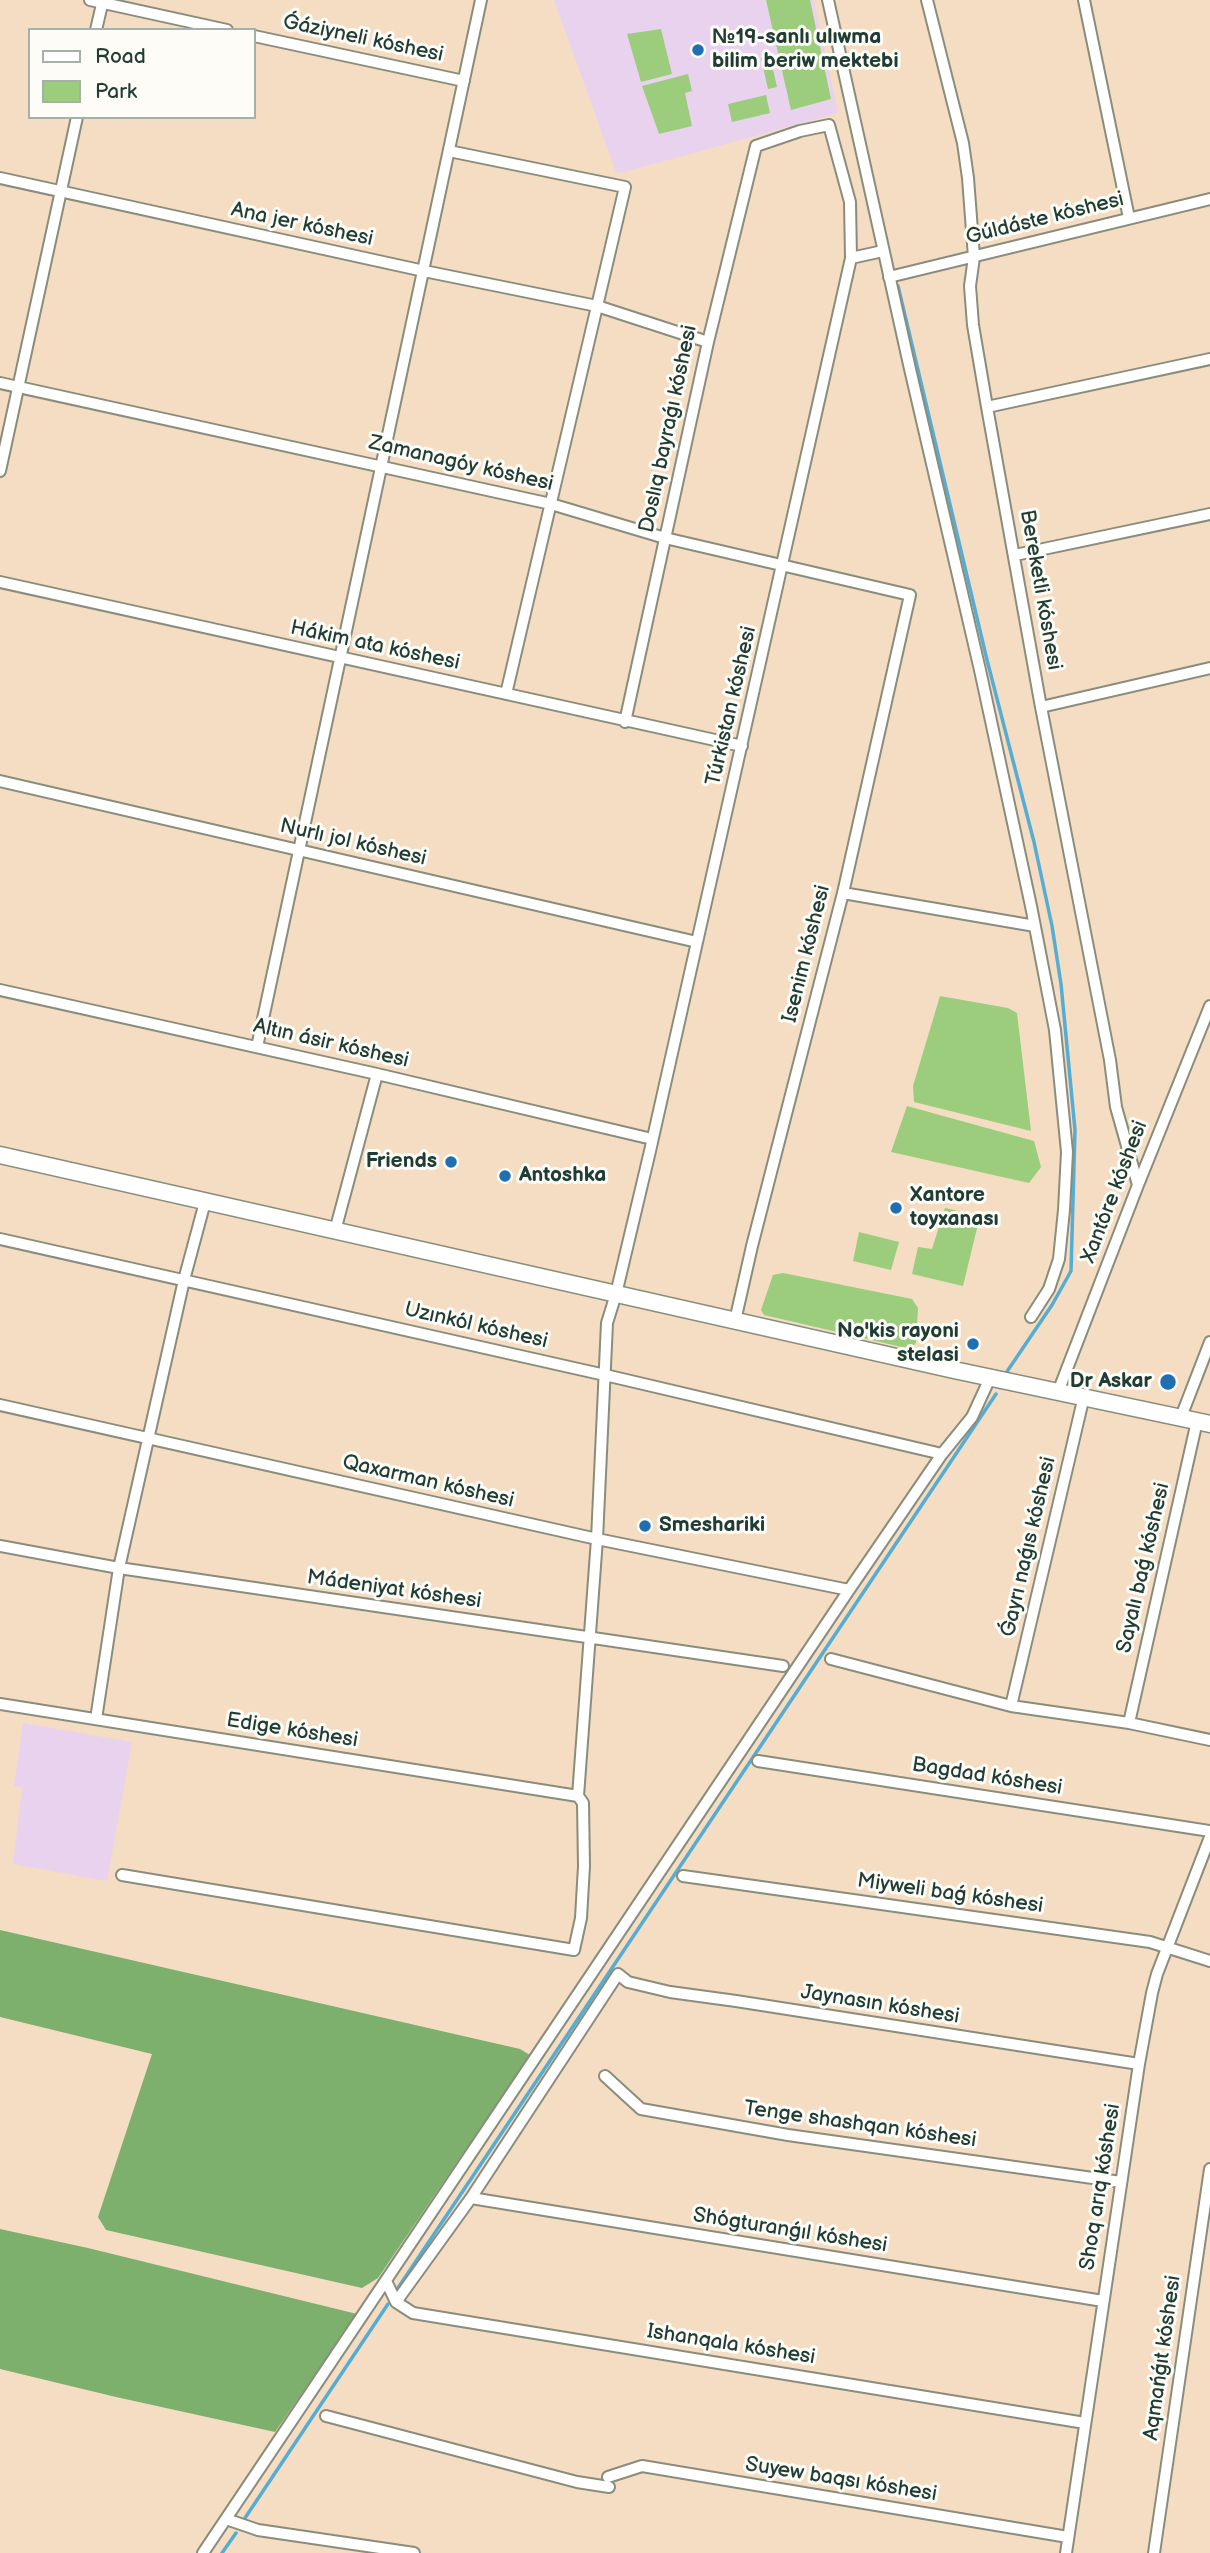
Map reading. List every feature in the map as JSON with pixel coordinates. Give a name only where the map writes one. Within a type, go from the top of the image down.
[{"type":"main road","points":[[0,1155],[990,1378],[1196,1420]]},
{"type":"street","points":[[90,0],[218,28]]},
{"type":"street","points":[[257,1047],[481,0]]},
{"type":"street","points":[[828,0],[980,670],[1055,1030],[1067,1152],[1059,1259],[1049,1289],[1031,1317]]},
{"type":"street","name":"Bereketli kóshesi","points":[[927,0],[963,143],[974,257],[971,286],[973,325],[987,407],[1041,707],[1108,1047],[1116,1107],[1138,1185]]},
{"type":"street","points":[[1084,0],[1129,218]]},
{"type":"street","points":[[96,28],[103,1]]},
{"type":"street","name":"Ǵáziyneli kóshesi","points":[[256,36],[464,81]]},
{"type":"street","points":[[0,471],[77,119]]},
{"type":"street","name":"Túrkistan kóshesi","points":[[122,1875],[573,1950],[581,1918],[584,1866],[583,1803],[578,1796],[597,1539],[607,1323],[652,1139],[851,258],[850,202],[829,125],[800,131],[756,146]]},
{"type":"street","name":"Doslıq bayraǵı kóshesi","points":[[625,722],[708,342],[756,146]]},
{"type":"street","points":[[449,150],[625,187],[506,694]]},
{"type":"street","name":"Ana jer kóshesi","points":[[0,178],[597,306],[708,342]]},
{"type":"street","name":"Gúldáste kóshesi","points":[[889,277],[1210,199]]},
{"type":"street","points":[[851,258],[883,251]]},
{"type":"street","points":[[987,407],[1210,359]]},
{"type":"street","name":"Zamanagóy kóshesi","points":[[0,383],[551,504],[665,538],[910,595]]},
{"type":"street","points":[[1015,555],[1210,514]]},
{"type":"street","name":"Hákim ata kóshesi","points":[[0,582],[742,746]]},
{"type":"street","name":"Isenim kóshesi","points":[[735,1321],[755,1233],[843,893],[910,595]]},
{"type":"street","points":[[1041,707],[1210,668]]},
{"type":"street","name":"Nurlı jol kóshesi","points":[[0,781],[697,942]]},
{"type":"street","points":[[843,893],[1035,926]]},
{"type":"street","name":"Altın ásir kóshesi","points":[[0,990],[377,1074],[652,1139]]},
{"type":"street","name":"Xantóre kóshesi","points":[[1058,1392],[1210,1006]]},
{"type":"street","points":[[335,1231],[377,1074]]},
{"type":"street","points":[[96,1719],[119,1568],[184,1280],[205,1202]]},
{"type":"street","name":"Uzınkól kóshesi","points":[[0,1239],[943,1454]]},
{"type":"street","name":"Sayalı baǵ kóshesi","points":[[1129,1723],[1196,1420],[1210,1342]]},
{"type":"street","points":[[203,2553],[849,1590],[943,1454],[972,1417],[990,1378]]},
{"type":"street","name":"Ǵayrı naǵıs kóshesi","points":[[1011,1706],[1084,1396]]},
{"type":"street","name":"Qaxarman kóshesi","points":[[0,1405],[597,1539],[849,1590]]},
{"type":"street","name":"Mádeniyat kóshesi","points":[[0,1546],[119,1568],[783,1666]]},
{"type":"street","points":[[831,1659],[1011,1706],[1129,1723],[1210,1740]]},
{"type":"street","name":"Edige kóshesi","points":[[0,1704],[578,1796]]},
{"type":"street","name":"Bagdad kóshesi","points":[[758,1761],[1210,1834]]},
{"type":"street","name":"Shoq arıq kóshesi","points":[[1066,2553],[1139,2064],[1157,1974],[1210,1834]]},
{"type":"street","name":"Miyweli baǵ kóshesi","points":[[682,1876],[1169,1946],[1210,1961]]},
{"type":"street","name":"Jaynasın kóshesi","points":[[471,2198],[618,1973],[628,1982],[670,1992],[1139,2064]]},
{"type":"street","name":"Tenge shashqan kóshesi","points":[[605,2076],[641,2109],[788,2135],[1121,2182]]},
{"type":"street","name":"Aqmańǵıt kóshesi","points":[[1154,2553],[1210,2169]]},
{"type":"street","points":[[386,2281],[396,2302],[471,2198]]},
{"type":"street","name":"Shógturanǵıl kóshesi","points":[[471,2198],[1104,2301]]},
{"type":"street","name":"Ishanqala kóshesi","points":[[396,2302],[413,2313],[1085,2423]]},
{"type":"street","name":"Suyew baqsı kóshesi","points":[[326,2416],[576,2482],[609,2482],[642,2466],[1068,2537]]},
{"type":"street","points":[[226,2519],[258,2529],[414,2553]]},
{"type":"shaded area","name":"№19-sanlı ulıwma bilim beriw mektebi","points":[[554,0],[814,0],[838,113],[621,173],[616,172]]},
{"type":"shaded area","points":[[23,1723],[132,1742],[107,1881],[13,1864],[22,1788],[14,1786]]},
{"type":"green space","points":[[766,0],[810,0],[831,99],[791,110]]},
{"type":"green space","points":[[661,29],[672,74],[641,82],[627,34]]},
{"type":"green space","points":[[770,56],[777,87],[768,89],[761,58]]},
{"type":"green space","points":[[688,74],[692,91],[685,93],[692,126],[659,134],[642,86]]},
{"type":"green space","points":[[766,95],[770,113],[732,122],[728,104]]},
{"type":"green space","points":[[940,996],[1008,1008],[1017,1013],[1031,1131],[914,1102],[913,1086]]},
{"type":"green space","points":[[907,1106],[1034,1141],[1041,1167],[1029,1183],[891,1152]]},
{"type":"green space","points":[[945,1208],[980,1216],[963,1286],[912,1274],[918,1247],[932,1249]]},
{"type":"green space","points":[[859,1232],[899,1242],[891,1270],[853,1261]]},
{"type":"green space","points":[[783,1273],[912,1299],[918,1308],[916,1343],[910,1349],[764,1315],[761,1310],[773,1275]]},
{"type":"green space","points":[[0,1930],[520,2049],[530,2055],[378,2278],[362,2288],[106,2230],[98,2217],[152,2054],[0,2017]]},
{"type":"green space","points":[[0,2229],[357,2314],[275,2432],[116,2397],[0,2369]]},
{"type":"waterway","points":[[898,286],[987,660],[1034,842],[1061,984],[1075,1130],[1071,1271],[1052,1305],[1004,1376]]},
{"type":"waterway","points":[[398,2288],[996,1394]]},
{"type":"waterway","points":[[245,2518],[388,2304]]},
{"type":"waterway","points":[[222,2553],[236,2533]]},
{"type":"place","name":"№19-sanlı ulıwma bilim beriw mektebi","points":[[698,50]]},
{"type":"place","name":"Friends","points":[[451,1162]]},
{"type":"place","name":"Antoshka","points":[[505,1176]]},
{"type":"place","name":"Xantore toyxanası","points":[[896,1208]]},
{"type":"place","name":"No'kis rayoni stelasi","points":[[973,1344]]},
{"type":"place","name":"Dr Askar","points":[[1168,1382]]},
{"type":"place","name":"Smeshariki","points":[[645,1526]]}]
